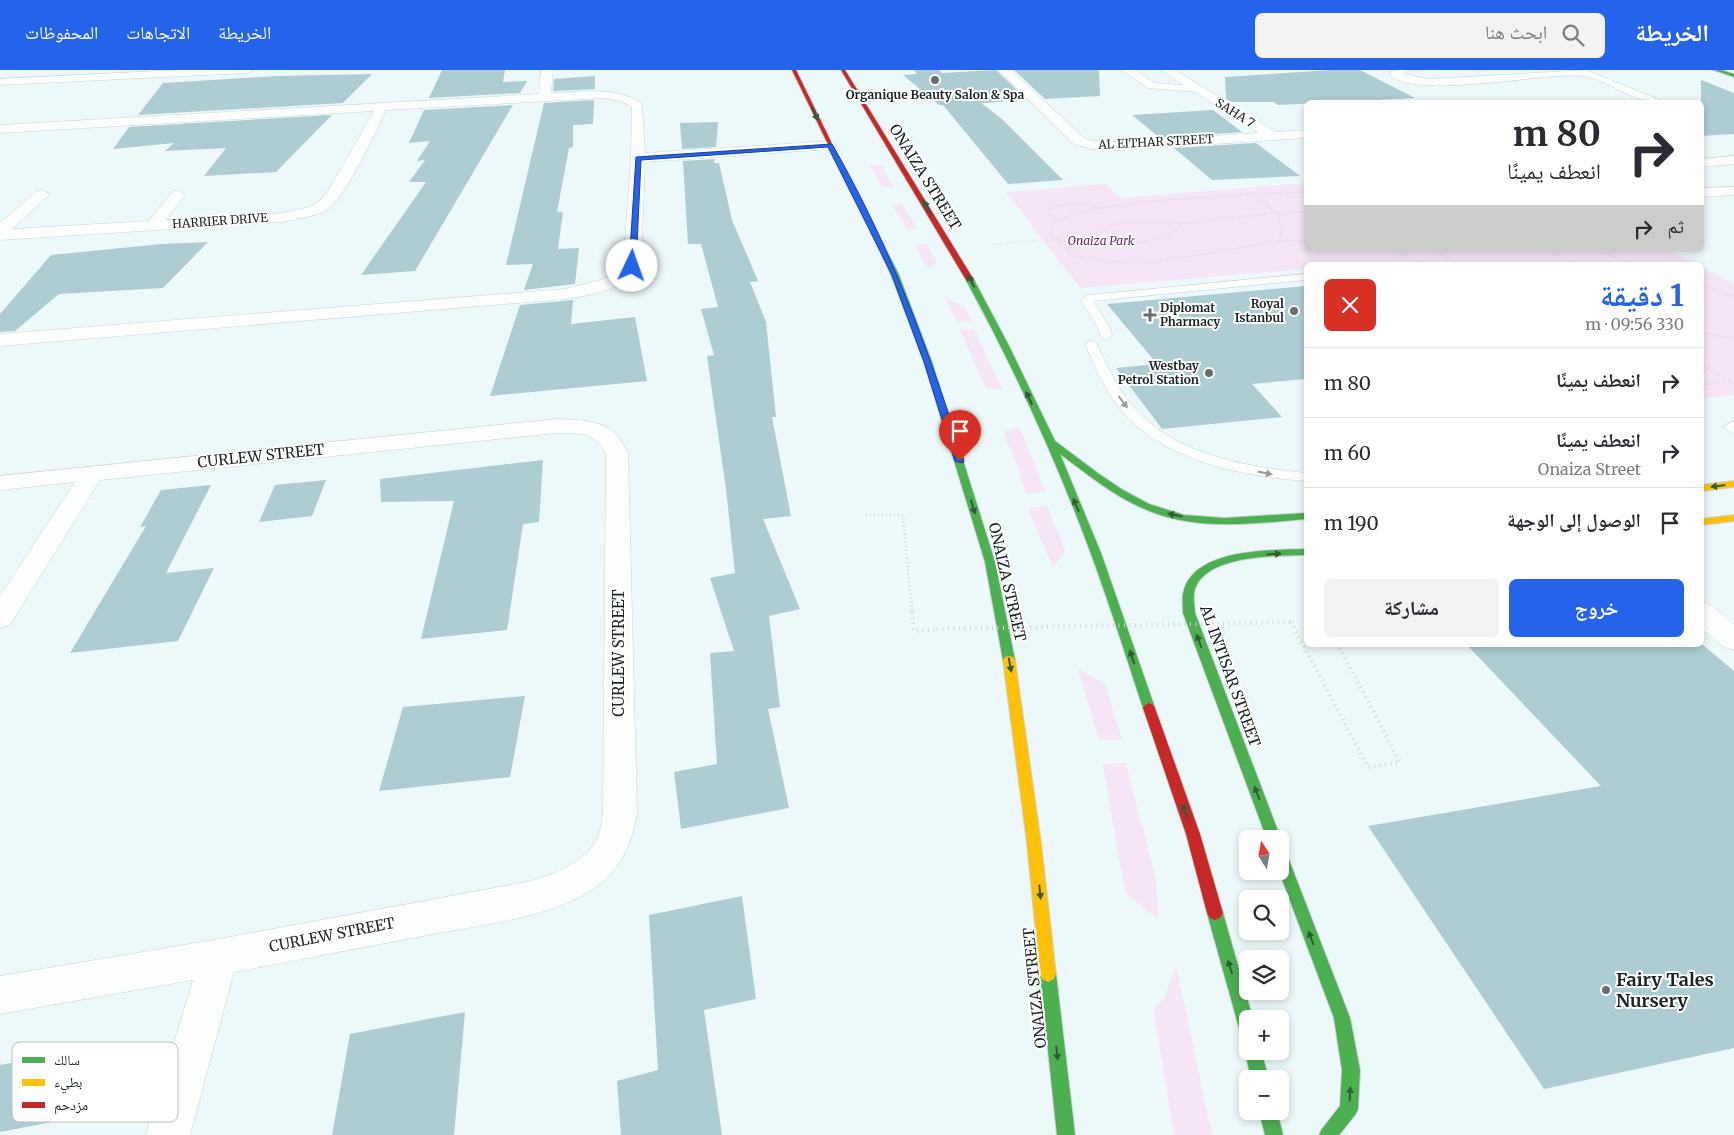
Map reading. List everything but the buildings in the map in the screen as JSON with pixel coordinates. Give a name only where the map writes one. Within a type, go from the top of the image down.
[{"type":"main road","name":"ONAIZA STREET","points":[[794,70],[895,275],[918,336],[990,562],[1014,688],[1034,844],[1066,1135]]},
{"type":"main road","name":"ONAIZA STREET","points":[[843,70],[952,248],[989,314],[1050,442],[1096,552],[1189,824],[1242,1010]]},
{"type":"main road","points":[[1716,70],[1734,76]]},
{"type":"main road","points":[[1728,70],[1734,72]]},
{"type":"main road","points":[[1050,442],[1129,497],[1167,513],[1223,521],[1304,516]]},
{"type":"main road","points":[[1704,488],[1734,484]]},
{"type":"main road","points":[[1704,522],[1734,518]]},
{"type":"main road","name":"AL INTISAR STREET","points":[[1271,830],[1189,614],[1186,593],[1196,575],[1214,564],[1243,556],[1304,552]]},
{"type":"main road","points":[[1289,879],[1342,1018],[1351,1070],[1349,1109],[1328,1135]]},
{"type":"main road","points":[[1270,1120],[1274,1135]]},
{"type":"street","points":[[0,82],[246,70]]},
{"type":"street","points":[[544,97],[547,70]]},
{"type":"street","name":"AL EITHAR STREET","points":[[1004,70],[1074,137],[1091,145],[1120,146],[1304,134]]},
{"type":"street","name":"SAHA 7","points":[[1127,70],[1152,86],[1198,89]]},
{"type":"street","name":"SAHA 7","points":[[1167,70],[1273,136]]},
{"type":"street","points":[[1402,70],[1395,74],[1416,81],[1580,72],[1654,100]]},
{"type":"street","points":[[1421,70],[1469,78]]},
{"type":"street","points":[[0,128],[604,94],[632,100],[638,106],[638,151],[632,266],[625,274],[591,290],[565,294],[0,340]]},
{"type":"street","name":"HARRIER DRIVE","points":[[0,234],[282,217],[317,209],[335,193],[382,107]]},
{"type":"street","points":[[638,151],[827,139]]},
{"type":"street","points":[[1704,162],[1734,160]]},
{"type":"street","points":[[1704,193],[1734,191]]},
{"type":"street","points":[[0,234],[42,194]]},
{"type":"street","points":[[153,226],[177,195]]},
{"type":"street","name":"CURLEW STREET","points":[[0,483],[557,426],[586,428],[603,433],[613,441],[617,454],[620,814],[612,844],[595,867],[569,886],[532,898],[218,957],[0,995]]},
{"type":"street","points":[[0,618],[92,474]]},
{"type":"street","points":[[1704,615],[1734,640]]},
{"type":"street","points":[[178,1099],[218,957]]},
{"type":"street","points":[[168,1135],[172,1122]]},
{"type":"lane","points":[[1106,336],[1104,328],[1088,300],[1089,298],[1304,277]]},
{"type":"lane","points":[[1091,344],[1102,371],[1134,416],[1152,432],[1187,449],[1232,466],[1281,476],[1304,477]]},
{"type":"lane","points":[[1734,425],[1730,426],[1734,430]]},
{"type":"path","points":[[1304,192],[1158,201],[1102,208],[1057,220],[1051,226],[1051,234],[1073,256],[1108,263],[1145,263],[1190,257],[1247,244],[1304,241]]},
{"type":"path","points":[[1257,196],[1276,213],[1282,229],[1279,241]]},
{"type":"path","points":[[1057,220],[1048,213],[1049,209],[1060,204],[1084,204],[1102,208]]},
{"type":"path","points":[[1084,241],[1093,231],[1117,224],[1148,222],[1183,223],[1276,213],[1304,212]]},
{"type":"path","points":[[990,245],[1059,240],[1118,244],[1154,240],[1176,232],[1183,223]]},
{"type":"path","points":[[1395,252],[1419,262]]},
{"type":"path","points":[[1436,252],[1457,262]]},
{"type":"path","points":[[1550,252],[1572,262]]},
{"type":"path","points":[[1602,252],[1630,262]]},
{"type":"path","points":[[1704,285],[1734,297]]},
{"type":"path","points":[[1704,333],[1734,338]]},
{"type":"path","points":[[1704,367],[1733,382]]},
{"type":"path","points":[[1704,384],[1733,382]]},
{"type":"path","points":[[866,515],[903,515],[914,631],[1291,622],[1304,646]]},
{"type":"path","points":[[1304,647],[1368,767],[1400,762],[1339,647]]},
{"type":"green space","points":[[870,165],[881,165],[894,189],[881,186]]},
{"type":"green space","name":"Onaiza Park","points":[[1304,183],[1304,252],[1673,252],[1692,262],[1304,262],[1304,269],[1080,288],[1006,192],[1106,184],[1119,198]]},
{"type":"green space","points":[[901,202],[918,229],[907,230],[893,206]]},
{"type":"green space","points":[[927,244],[937,262],[928,269],[915,245]]},
{"type":"green space","points":[[1704,269],[1734,284],[1734,395],[1704,399]]},
{"type":"green space","points":[[944,297],[964,306],[972,321],[957,322]]},
{"type":"green space","points":[[974,329],[1003,390],[986,388],[960,330]]},
{"type":"green space","points":[[1019,427],[1046,492],[1026,494],[1017,464],[1003,432]]},
{"type":"green space","points":[[1047,506],[1065,550],[1053,568],[1028,508]]},
{"type":"green space","points":[[1078,669],[1105,684],[1122,740],[1099,740]]},
{"type":"green space","points":[[1126,763],[1156,880],[1159,920],[1125,893],[1103,764]]},
{"type":"green space","points":[[1176,965],[1212,1135],[1174,1135],[1153,1009],[1164,998]]},
{"type":"traffic: fast","points":[[1716,70],[1734,76]]},
{"type":"traffic: fast","points":[[857,198],[895,275],[928,362],[990,562],[1009,660]]},
{"type":"traffic: fast","points":[[970,280],[1022,380],[1083,518],[1149,708]]},
{"type":"traffic: fast","points":[[1050,442],[1132,500],[1164,513],[1184,518],[1224,521],[1304,516]]},
{"type":"traffic: fast","points":[[1271,830],[1189,613],[1189,592],[1196,577],[1210,567],[1227,560],[1247,556],[1304,552]]},
{"type":"traffic: fast","points":[[1289,879],[1342,1018],[1351,1070],[1349,1109],[1328,1135]]},
{"type":"traffic: fast","points":[[1215,913],[1242,1010]]},
{"type":"traffic: fast","points":[[1048,974],[1066,1135]]},
{"type":"traffic: fast","points":[[1255,1060],[1258,1070]]},
{"type":"traffic: fast","points":[[1270,1120],[1274,1135]]},
{"type":"traffic: slow","points":[[1704,488],[1734,484]]},
{"type":"traffic: slow","points":[[1704,522],[1734,518]]},
{"type":"traffic: slow","points":[[1009,660],[1034,843],[1048,974]]},
{"type":"traffic: jam","points":[[794,70],[857,198]]},
{"type":"traffic: jam","points":[[843,70],[970,280]]},
{"type":"traffic: jam","points":[[1149,708],[1193,834],[1215,913]]},
{"type":"place","name":"Organique Beauty Salon & Spa","points":[[935,80]]},
{"type":"place","name":"Royal Istanbul","points":[[1294,311]]},
{"type":"place","name":"Diplomat Pharmacy","points":[[1150,315]]},
{"type":"place","name":"Westbay Petrol Station","points":[[1209,373]]},
{"type":"place","name":"Fairy Tales Nursery","points":[[1606,990]]},
{"type":"route","points":[[632,266],[638,158],[830,145],[895,275],[928,362],[960,461]]}]
